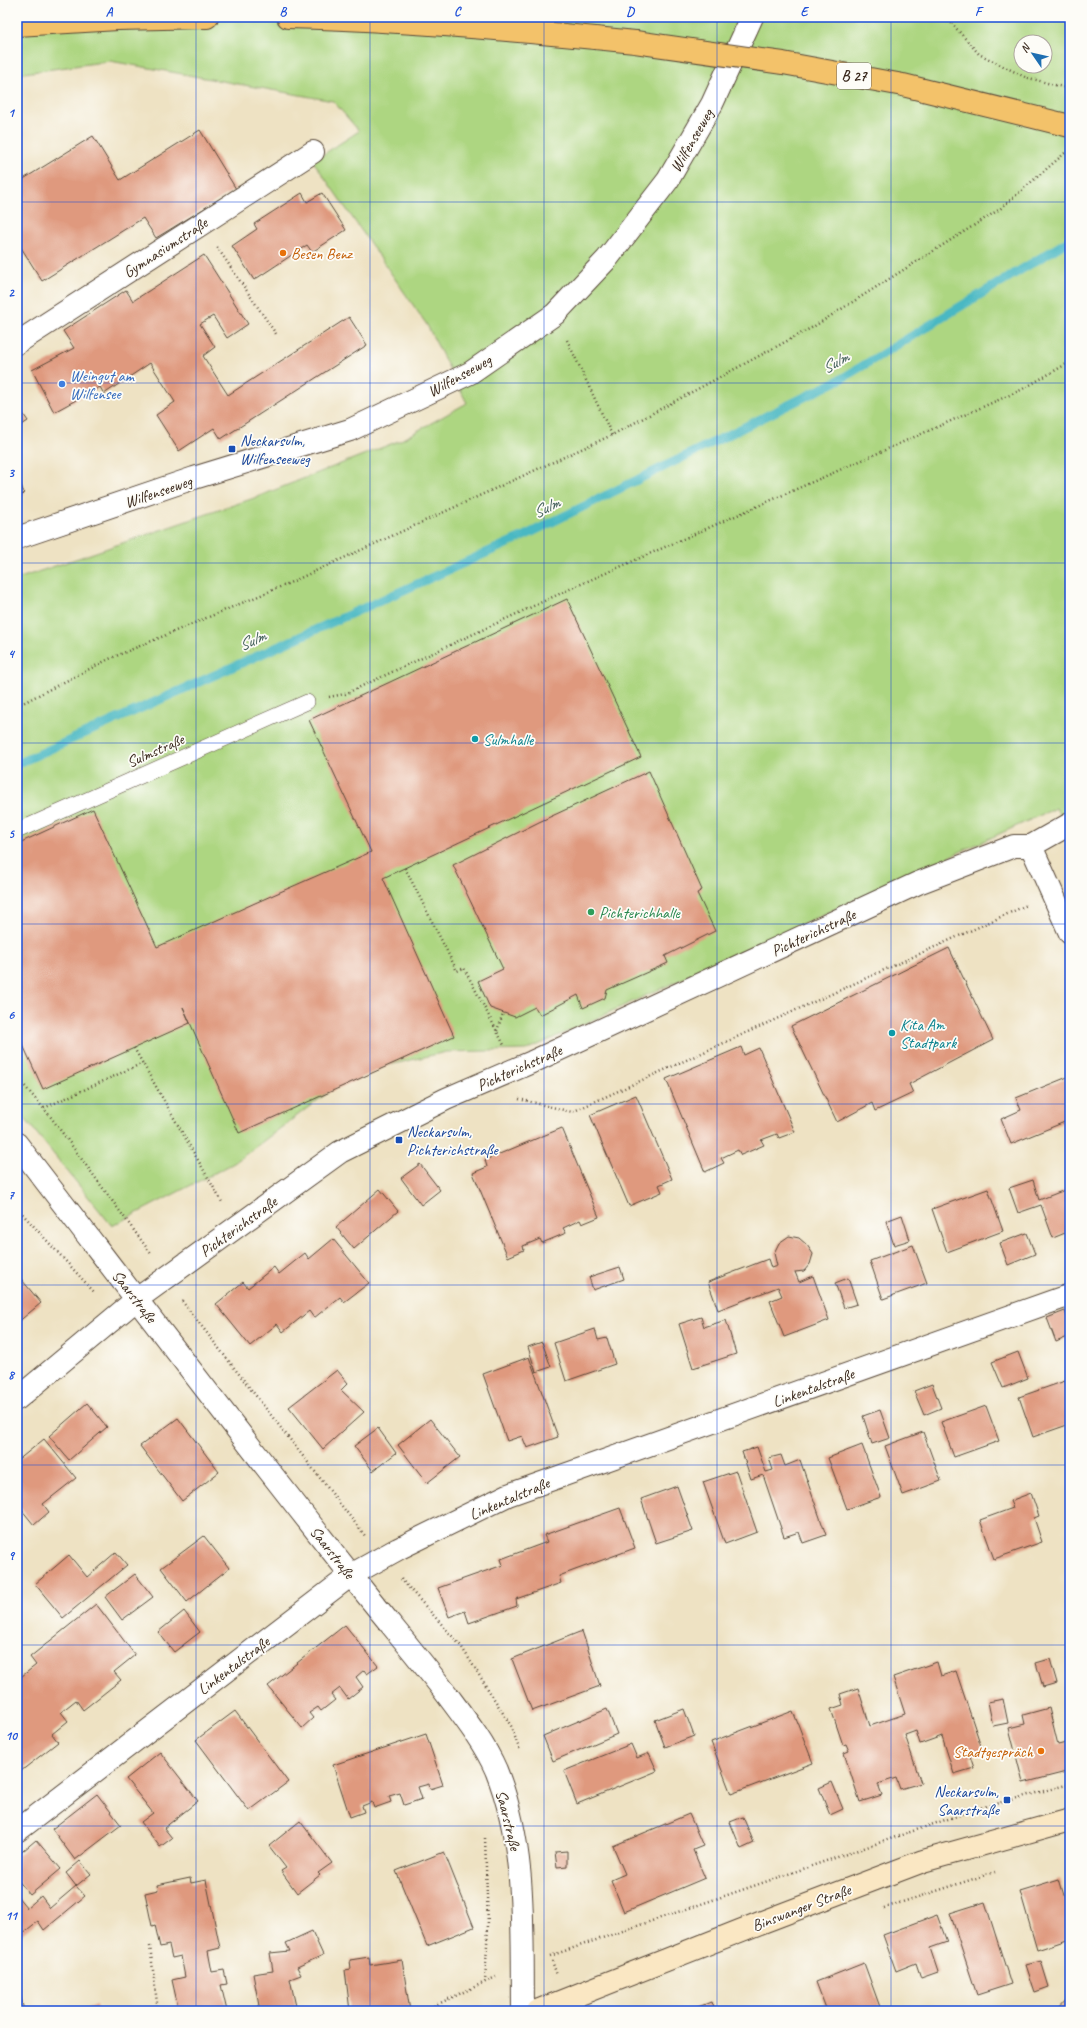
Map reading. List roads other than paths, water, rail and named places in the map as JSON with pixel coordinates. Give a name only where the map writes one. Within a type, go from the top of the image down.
[{"type":"highway","points":[[17,25],[207,17]]},
{"type":"highway","name":"B 27","points":[[288,17],[371,19],[495,28],[635,42],[783,63],[903,85],[1070,126]]},
{"type":"main road","name":"Binswanger Straße","points":[[537,2011],[765,1920],[923,1861],[1070,1820]]},
{"type":"street","name":"Wilfenseeweg","points":[[17,538],[194,478],[350,430],[470,373],[554,314],[607,259],[668,180],[712,104],[752,17]]},
{"type":"street","name":"Gymnasiumstraße","points":[[17,343],[313,152]]},
{"type":"street","name":"Pichterichstraße","points":[[17,1399],[137,1299],[340,1152],[418,1112],[516,1069],[918,883],[1014,846],[1031,846],[1070,824]]},
{"type":"street","points":[[1031,846],[1070,933]]},
{"type":"street","name":"Saarstraße","points":[[17,1144],[351,1575],[437,1681],[472,1728],[495,1769],[510,1812],[519,1853],[522,1902],[523,2011]]},
{"type":"street","name":"Linkentalstraße","points":[[17,1831],[351,1575],[398,1549],[508,1495],[1070,1295]]},
{"type":"lane","name":"Sulmstraße","points":[[17,831],[307,702]]},
{"type":"waterway","name":"Sulm","points":[[17,764],[526,535],[841,379],[1070,240]]},
{"type":"place","name":"Besen Benz","points":[[283,253]]},
{"type":"place","name":"Weingut am Wilfensee","points":[[62,384]]},
{"type":"place","name":"Neckarsulm, Wilfenseeweg","points":[[232,449]]},
{"type":"place","name":"Sulmhalle","points":[[475,739]]},
{"type":"place","name":"Pichterichhalle","points":[[591,912]]},
{"type":"place","name":"Kita Am Stadtpark","points":[[892,1033]]},
{"type":"place","name":"Neckarsulm, Pichterichstraße","points":[[399,1140]]},
{"type":"place","name":"Stadtgespräch","points":[[1041,1751]]},
{"type":"place","name":"Neckarsulm, Saarstraße","points":[[1007,1800]]}]
